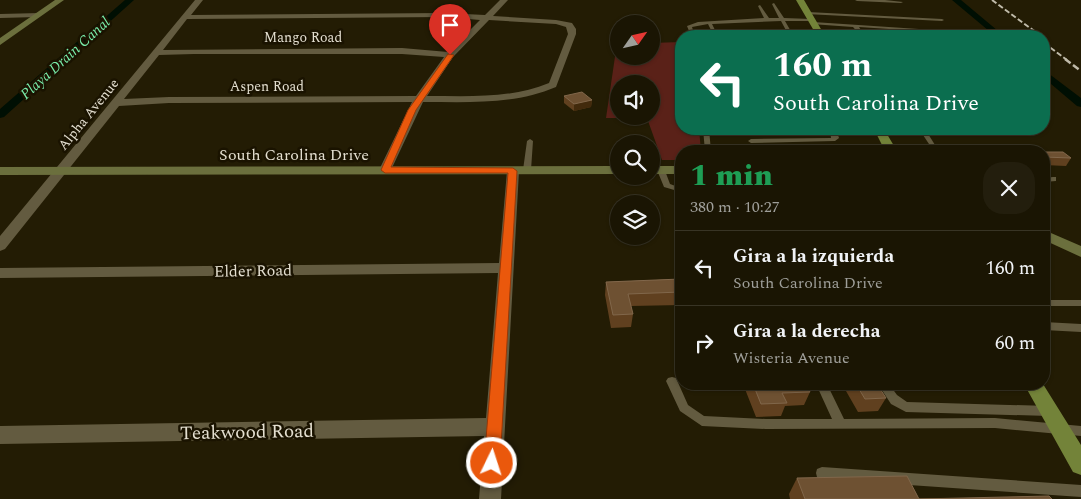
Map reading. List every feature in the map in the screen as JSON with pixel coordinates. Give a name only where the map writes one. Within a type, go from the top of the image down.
[{"type":"main road","points":[[800,0],[817,30]]},
{"type":"main road","points":[[1036,390],[1081,465]]},
{"type":"street","points":[[0,42],[60,0]]},
{"type":"street","name":"Alpha Avenue","points":[[0,246],[199,0]]},
{"type":"street","points":[[385,170],[406,121],[450,55],[504,0]]},
{"type":"street","points":[[0,16],[37,15]]},
{"type":"street","points":[[185,17],[444,15],[485,19]]},
{"type":"street","name":"Aspen Road","points":[[116,103],[168,100],[419,100],[509,97],[536,92],[553,85],[572,34],[571,26],[556,22],[485,19]]},
{"type":"street","name":"Mango Road","points":[[156,53],[194,51],[402,51],[450,55]]},
{"type":"street","points":[[490,499],[506,268],[520,170]]},
{"type":"street","name":"South Carolina Drive","points":[[0,171],[610,170]]},
{"type":"street","points":[[660,170],[675,170]]},
{"type":"street","points":[[1050,237],[1081,252]]},
{"type":"street","name":"Elder Road","points":[[0,273],[506,268]]},
{"type":"street","name":"Teakwood Road","points":[[0,435],[495,427]]},
{"type":"lane","points":[[857,0],[901,2]]},
{"type":"lane","points":[[774,4],[788,30]]},
{"type":"lane","points":[[760,6],[767,19]]},
{"type":"lane","points":[[691,30],[689,26],[692,24],[767,19],[942,20]]},
{"type":"lane","points":[[810,19],[855,26],[919,30]]},
{"type":"lane","points":[[709,22],[713,30]]},
{"type":"lane","points":[[855,26],[858,30]]},
{"type":"lane","points":[[751,141],[833,140],[836,138],[835,135]]},
{"type":"lane","points":[[520,170],[530,141]]},
{"type":"lane","points":[[660,175],[667,185],[675,188]]},
{"type":"lane","points":[[1050,302],[1081,304]]},
{"type":"lane","points":[[1050,326],[1081,328]]},
{"type":"lane","points":[[672,381],[675,388]]},
{"type":"lane","points":[[676,390],[684,408],[702,421],[841,424],[995,423],[1054,420]]},
{"type":"lane","points":[[825,390],[841,424]]},
{"type":"lane","points":[[887,390],[892,399],[906,407],[1054,420],[1081,431]]},
{"type":"lane","points":[[822,473],[1081,491]]},
{"type":"shaded area","points":[[675,42],[675,135],[700,135],[700,145],[675,145],[675,160],[662,160],[660,154],[660,135],[653,135],[650,125],[660,125],[660,75],[612,75],[614,65],[660,65],[660,43]]},
{"type":"shaded area","points":[[610,91],[610,118],[606,118]]},
{"type":"building","points":[[582,92],[592,100],[574,104],[564,96]]},
{"type":"building","points":[[1050,152],[1063,152],[1071,158],[1050,157]]},
{"type":"building","points":[[675,279],[675,292],[628,294],[633,314],[613,315],[606,282]]},
{"type":"building","points":[[755,390],[809,390],[810,392],[782,393],[787,403],[761,404]]},
{"type":"building","points":[[860,390],[881,390],[886,398],[865,399]]},
{"type":"building","points":[[907,476],[919,499],[805,499],[797,478]]},
{"type":"building","points":[[1049,496],[1052,499],[919,499]]},
{"type":"waterway","name":"Playa Drain Canal","points":[[0,115],[130,0]]},
{"type":"waterway","points":[[956,0],[993,30]]},
{"type":"waterway","points":[[1050,78],[1081,104]]},
{"type":"railway","points":[[992,0],[1033,30]]},
{"type":"railway","points":[[1050,47],[1067,60]]},
{"type":"railway","points":[[1065,59],[1081,71]]},
{"type":"route","points":[[450,55],[412,110],[385,170],[513,171],[492,463]]}]
